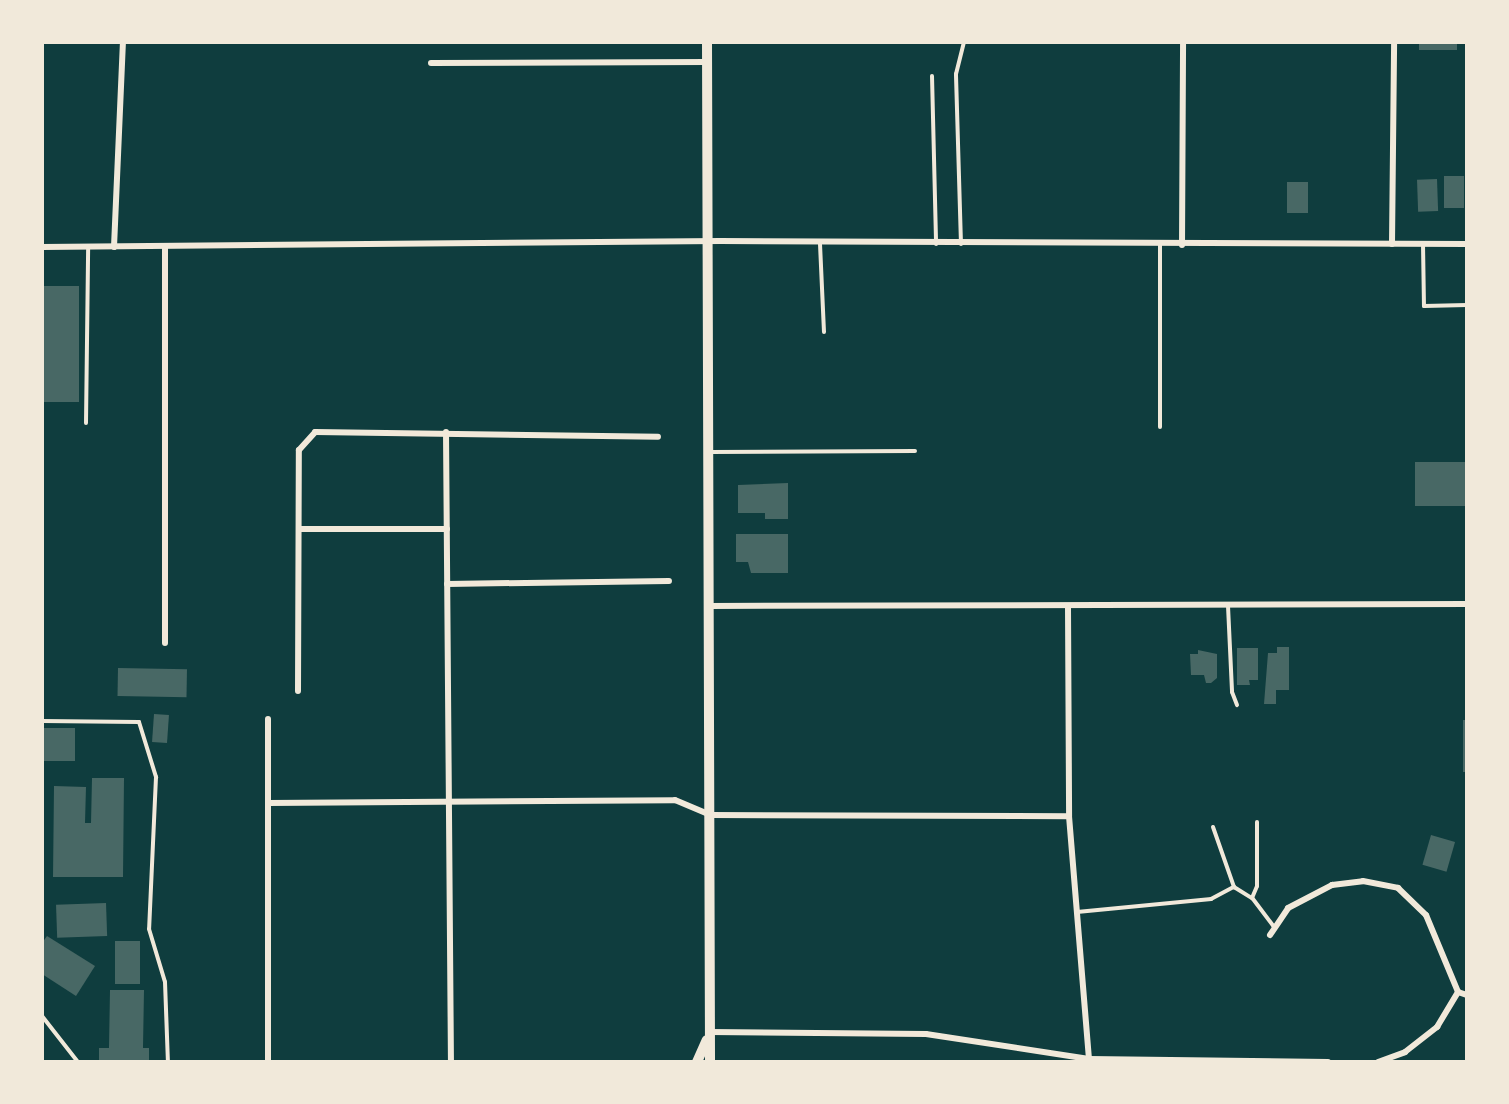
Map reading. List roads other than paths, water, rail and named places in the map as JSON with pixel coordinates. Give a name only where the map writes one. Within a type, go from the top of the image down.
[{"type":"main road","points":[[707,42],[710,1062]]},
{"type":"main road","points":[[697,1062],[710,1032]]},
{"type":"street","points":[[114,247],[123,42]]},
{"type":"street","points":[[1182,245],[1183,42]]},
{"type":"street","points":[[1392,244],[1394,42]]},
{"type":"street","points":[[431,63],[707,62]]},
{"type":"street","points":[[42,247],[706,242],[936,245],[1467,244]]},
{"type":"street","points":[[165,247],[165,643]]},
{"type":"street","points":[[298,691],[299,450],[315,432],[658,436]]},
{"type":"street","points":[[446,432],[451,1062]]},
{"type":"street","points":[[299,529],[447,529]]},
{"type":"street","points":[[447,584],[669,581]]},
{"type":"street","points":[[709,606],[1068,607],[1467,604]]},
{"type":"street","points":[[1068,607],[1069,816],[1089,1061]]},
{"type":"street","points":[[268,719],[268,1062]]},
{"type":"street","points":[[268,803],[675,800],[710,815],[1069,816]]},
{"type":"street","points":[[1270,935],[1288,908],[1332,885],[1363,881],[1398,888],[1426,915],[1458,992],[1467,995]]},
{"type":"street","points":[[1378,1062],[1404,1052],[1437,1028],[1458,992]]},
{"type":"street","points":[[710,1032],[926,1034],[1089,1061],[1328,1062]]},
{"type":"lane","points":[[961,245],[956,74],[964,42]]},
{"type":"lane","points":[[932,76],[936,245]]},
{"type":"lane","points":[[820,244],[824,332]]},
{"type":"lane","points":[[1423,244],[1424,306],[1467,305]]},
{"type":"lane","points":[[1160,245],[1160,428]]},
{"type":"lane","points":[[86,423],[88,247]]},
{"type":"lane","points":[[710,452],[915,451]]},
{"type":"lane","points":[[1228,606],[1232,692],[1237,705]]},
{"type":"lane","points":[[42,721],[139,722],[156,777],[149,929],[165,982],[168,1062]]},
{"type":"lane","points":[[1252,898],[1257,886],[1257,822]]},
{"type":"lane","points":[[1213,826],[1234,887],[1252,898],[1275,928]]},
{"type":"lane","points":[[1077,912],[1211,899],[1234,887]]},
{"type":"lane","points":[[42,1016],[78,1062]]}]
